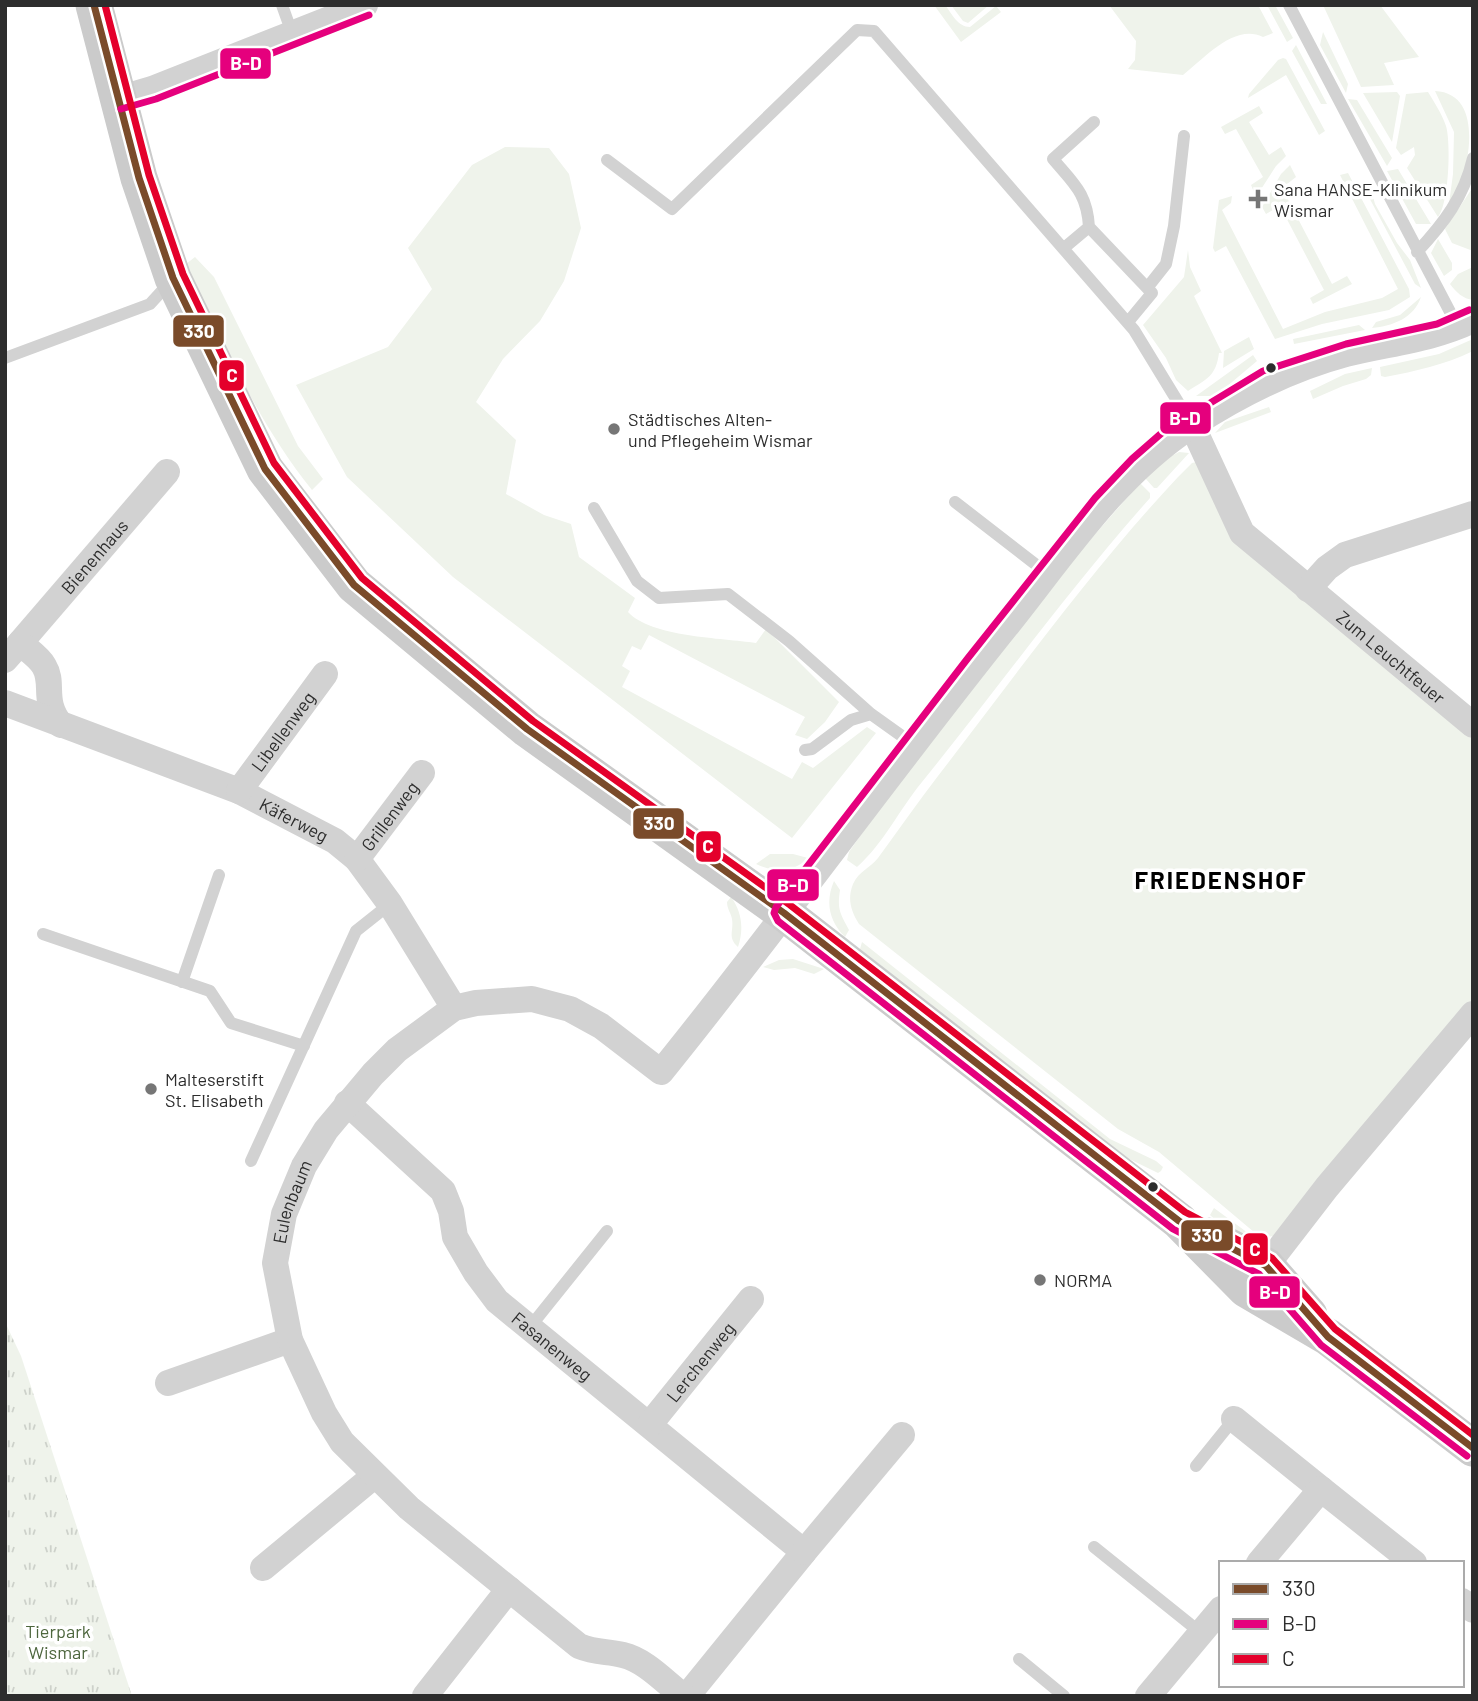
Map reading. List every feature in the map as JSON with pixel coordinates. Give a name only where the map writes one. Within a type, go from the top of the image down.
[{"type":"street","points":[[94,5],[139,178],[173,278],[265,469],[354,585],[527,729],[784,913],[1179,1221],[1245,1289],[1328,1337],[1473,1448]]},
{"type":"street","points":[[118,99],[152,89],[365,5]]},
{"type":"street","points":[[784,913],[1048,574],[1103,505],[1139,466],[1192,425],[1267,381],[1348,354],[1430,337],[1465,323]]},
{"type":"street","name":"Zum Leuchtfeuer","points":[[1192,425],[1242,533],[1473,725]]},
{"type":"street","name":"Bienenhaus","points":[[13,651],[167,472]]},
{"type":"street","points":[[1308,589],[1327,568],[1345,555],[1473,514]]},
{"type":"street","points":[[13,651],[44,665],[49,705],[61,725]]},
{"type":"street","name":"Libellenweg","points":[[239,791],[325,674]]},
{"type":"street","name":"Käferweg","points":[[5,703],[239,791],[335,841],[358,859],[390,904],[454,1008]]},
{"type":"street","name":"Grillenweg","points":[[358,859],[422,773]]},
{"type":"street","name":"Eulenbaum","points":[[685,1696],[638,1661],[622,1655],[597,1653],[579,1646],[408,1508],[374,1476],[342,1442],[324,1413],[290,1340],[275,1263],[284,1214],[304,1166],[326,1130],[347,1103],[397,1050],[454,1008],[476,1003],[532,999],[570,1009],[601,1026],[660,1072],[784,913]]},
{"type":"street","points":[[1266,1266],[1336,1177],[1473,1014]]},
{"type":"street","name":"Fasanenweg","points":[[347,1103],[443,1191],[451,1211],[455,1237],[476,1273],[497,1301],[804,1552]]},
{"type":"street","points":[[1179,1221],[1266,1266],[1328,1337]]},
{"type":"street","name":"Lerchenweg","points":[[650,1424],[751,1299]]},
{"type":"street","points":[[168,1383],[290,1340]]},
{"type":"street","points":[[1234,1419],[1411,1561]]},
{"type":"street","points":[[685,1696],[902,1435]]},
{"type":"street","points":[[263,1568],[374,1476]]},
{"type":"street","points":[[1261,1561],[1321,1489]]},
{"type":"street","points":[[425,1696],[509,1589]]},
{"type":"street","points":[[1148,1696],[1219,1611]]},
{"type":"lane","points":[[282,5],[292,33]]},
{"type":"lane","points":[[1289,5],[1417,252],[1465,323]]},
{"type":"lane","points":[[607,160],[672,209],[857,30],[874,31],[1128,322],[1192,425]]},
{"type":"lane","points":[[1094,122],[1053,159],[1084,196],[1089,227],[1152,293],[1128,322]]},
{"type":"lane","points":[[1147,288],[1166,264],[1174,226],[1184,136]]},
{"type":"lane","points":[[1417,252],[1453,209],[1467,183],[1473,158]]},
{"type":"lane","points":[[1064,248],[1089,227]]},
{"type":"lane","points":[[5,358],[150,304],[173,278]]},
{"type":"lane","points":[[955,502],[1048,574]]},
{"type":"lane","points":[[594,508],[637,581],[659,598],[727,594],[789,640],[871,715],[913,744]]},
{"type":"lane","points":[[805,750],[813,749],[851,720],[871,715]]},
{"type":"lane","points":[[182,982],[219,875]]},
{"type":"lane","points":[[251,1161],[356,931],[390,904]]},
{"type":"lane","points":[[43,934],[210,991],[232,1023],[304,1046]]},
{"type":"lane","points":[[530,1327],[607,1230]]},
{"type":"lane","points":[[1196,1466],[1234,1419]]},
{"type":"lane","points":[[1094,1547],[1200,1633]]},
{"type":"lane","points":[[1019,1659],[1065,1696]]},
{"type":"green space","points":[[934,5],[945,5],[959,22],[970,27],[996,6],[1001,12],[961,42]]},
{"type":"green space","points":[[951,5],[989,5],[968,23],[963,21]]},
{"type":"green space","points":[[1109,5],[1258,5],[1273,33],[1263,37],[1252,34],[1230,39],[1183,75],[1128,69],[1135,60],[1136,41]]},
{"type":"green space","points":[[1267,5],[1275,5],[1293,38],[1287,42]]},
{"type":"green space","points":[[1323,5],[1380,5],[1419,57],[1384,63],[1394,85],[1361,87]]},
{"type":"green space","points":[[1323,32],[1348,84],[1346,93],[1320,45]]},
{"type":"green space","points":[[1296,45],[1327,104],[1321,104],[1292,51]]},
{"type":"green space","points":[[1286,59],[1325,131],[1319,135],[1286,75],[1248,98],[1278,60]]},
{"type":"green space","points":[[1435,91],[1449,94],[1459,101],[1468,125],[1465,167],[1461,182],[1449,204],[1454,132]]},
{"type":"green space","points":[[1397,92],[1400,96],[1392,142],[1363,93]]},
{"type":"green space","points":[[1428,92],[1448,134],[1447,187],[1438,217],[1407,168],[1415,155],[1414,147],[1401,155],[1396,148],[1406,94]]},
{"type":"green space","points":[[1348,99],[1357,100],[1392,158],[1387,166]]},
{"type":"green space","points":[[1259,106],[1263,113],[1249,122],[1269,155],[1281,147],[1286,156],[1276,166],[1256,197],[1251,185],[1263,177],[1236,129],[1225,134],[1221,127]]},
{"type":"green space","points":[[505,147],[549,148],[569,174],[581,228],[564,281],[540,321],[503,359],[476,402],[516,440],[506,494],[544,515],[571,524],[579,557],[635,598],[628,612],[639,620],[670,631],[756,643],[766,629],[839,702],[825,722],[807,739],[795,735],[805,717],[649,635],[641,650],[632,646],[622,666],[630,671],[622,687],[792,779],[802,762],[813,768],[867,727],[876,733],[792,838],[453,577],[347,477],[296,385],[388,347],[432,289],[408,248],[472,165]]},
{"type":"green space","points":[[1290,165],[1296,177],[1282,188],[1332,284],[1347,276],[1352,284],[1313,304],[1310,298],[1324,290],[1280,206],[1266,214],[1262,207],[1281,174]]},
{"type":"green space","points":[[1398,169],[1431,224],[1416,224],[1387,171]]},
{"type":"green space","points":[[1348,173],[1409,289],[1410,297],[1389,310],[1322,324],[1275,339],[1226,246],[1215,252],[1213,248],[1219,200],[1232,196],[1231,203],[1222,210],[1283,329],[1325,312],[1382,298],[1398,289],[1340,175]]},
{"type":"green space","points":[[1369,182],[1375,204],[1410,260],[1421,288],[1415,284],[1363,186]]},
{"type":"green space","points":[[1473,187],[1473,251],[1452,243],[1445,229]]},
{"type":"green space","points":[[1438,239],[1452,263],[1452,270],[1444,276],[1431,253]]},
{"type":"green space","points":[[1188,250],[1190,267],[1201,291],[1194,296],[1222,353],[1219,353],[1216,367],[1210,376],[1188,391],[1176,380],[1166,358],[1143,325],[1184,277]]},
{"type":"green space","points":[[195,257],[214,277],[298,446],[323,479],[312,490],[274,437],[228,352],[186,264]]},
{"type":"green space","points":[[1473,267],[1473,300],[1460,295],[1450,284],[1458,274]]},
{"type":"green space","points":[[1421,297],[1418,304],[1402,320],[1372,328],[1376,322],[1400,315]]},
{"type":"green space","points":[[1359,325],[1365,330],[1294,344],[1293,339]]},
{"type":"green space","points":[[1249,337],[1254,349],[1223,368],[1224,351]]},
{"type":"green space","points":[[1473,339],[1473,351],[1462,356],[1419,370],[1381,376],[1380,367],[1439,354]]},
{"type":"green space","points":[[1253,355],[1257,361],[1219,393],[1196,396]]},
{"type":"green space","points":[[1372,368],[1371,375],[1366,379],[1313,399],[1310,391],[1345,374]]},
{"type":"green space","points":[[1269,407],[1271,412],[1215,433],[1225,422]]},
{"type":"green space","points":[[1179,452],[1189,453],[1157,488],[1154,488],[1145,478],[1166,459]]},
{"type":"green space","points":[[1200,461],[1242,546],[1473,738],[1473,999],[1273,1236],[1261,1238],[1159,1152],[1118,1129],[859,924],[850,900],[855,880],[878,858],[1084,586],[1178,477],[1192,463]]},
{"type":"green space","points":[[1140,483],[1150,493],[1150,498],[1034,639],[867,858],[857,867],[847,860],[849,852],[876,813],[1076,556]]},
{"type":"green space","points":[[770,854],[793,854],[808,858],[796,867],[784,870],[756,864]]},
{"type":"green space","points":[[834,881],[840,890],[840,911],[849,930],[845,937],[835,924],[830,911]]},
{"type":"green space","points":[[731,897],[741,921],[738,947],[732,937],[732,919],[727,904]]},
{"type":"green space","points":[[862,942],[1110,1139],[1156,1161],[1163,1167],[1161,1171],[1158,1173],[1111,1150],[860,949]]},
{"type":"green space","points":[[793,959],[824,969],[814,974],[795,968],[774,970],[763,967],[779,960]]},
{"type":"green space","points":[[1214,1208],[1267,1247],[1222,1226],[1210,1215]]},
{"type":"green space","name":"Tierpark Wismar","points":[[5,1322],[21,1356],[132,1696],[5,1696]]},
{"type":"transit line","name":"330","points":[[94,5],[139,178],[173,278],[265,469],[354,585],[527,729],[784,913],[1179,1221],[1266,1266],[1328,1337],[1473,1448]]},
{"type":"transit line","name":"C","points":[[105,5],[149,175],[183,274],[274,463],[362,578],[533,721],[790,905],[1185,1212],[1272,1258],[1335,1329],[1473,1435]]},
{"type":"transit line","name":"B-D","points":[[121,109],[156,99],[369,15]]},
{"type":"transit line","name":"B-D","points":[[1467,1456],[1321,1345],[1259,1274],[1173,1229],[778,921],[774,913],[968,658],[1095,498],[1132,459],[1164,431],[1263,371],[1346,344],[1437,324],[1469,310]]},
{"type":"place","name":"Sana HANSE-Klinikum Wismar","points":[[1258,199]]},
{"type":"place","name":"Städtisches Alten- und Pflegeheim Wismar","points":[[614,429]]},
{"type":"place","name":"Malteserstift St. Elisabeth","points":[[151,1089]]},
{"type":"place","name":"NORMA","points":[[1040,1280]]},
{"type":"district","name":"FRIEDENSHOF","points":[[1221,879]]}]
